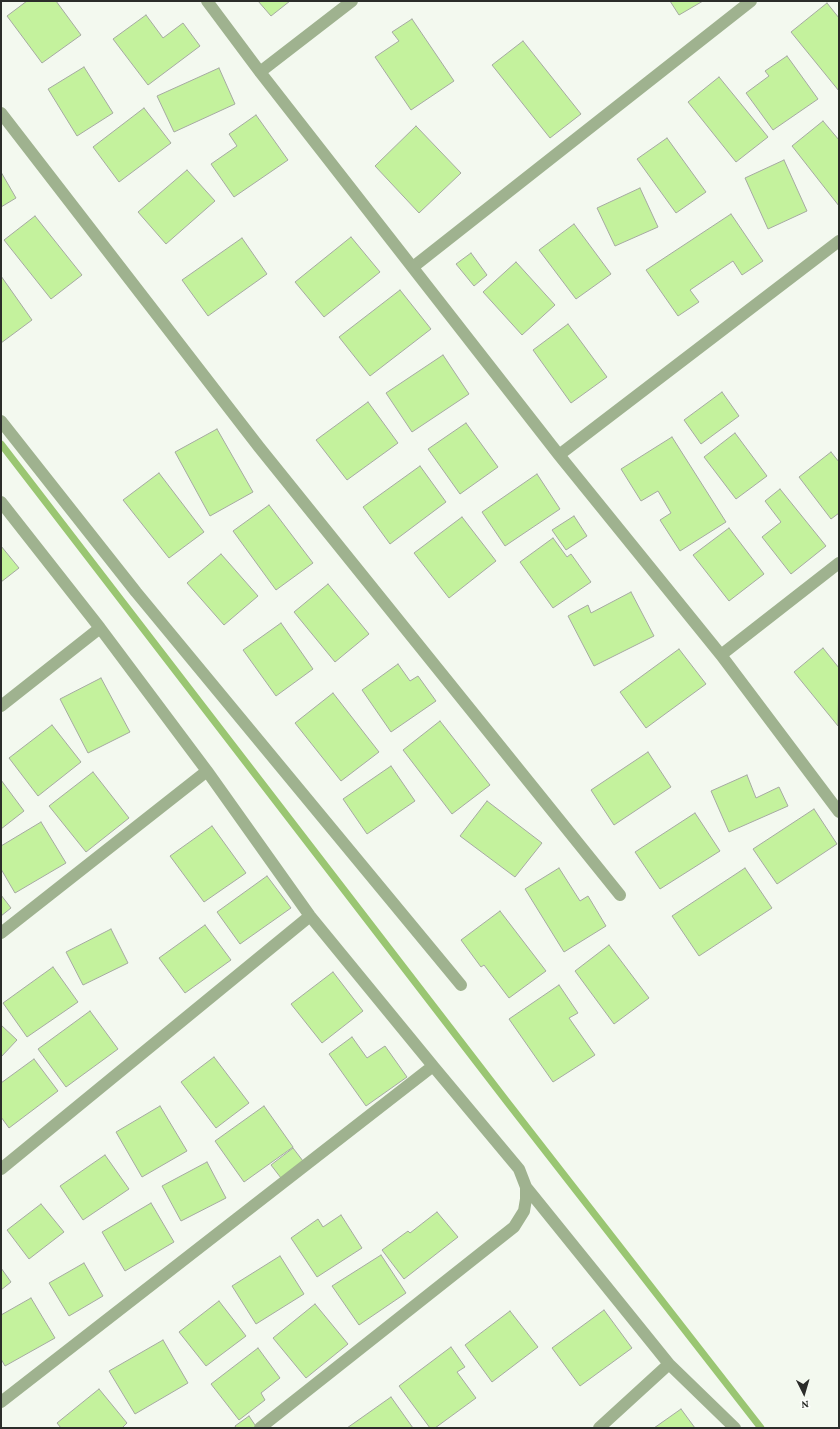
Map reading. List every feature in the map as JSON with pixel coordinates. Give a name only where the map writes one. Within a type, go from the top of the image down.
[{"type":"street","points":[[206,1],[559,455],[721,655],[839,812]]},
{"type":"street","points":[[260,72],[352,1]]},
{"type":"street","points":[[413,267],[751,1]]},
{"type":"street","points":[[1,112],[259,447],[620,895]]},
{"type":"street","points":[[559,455],[839,241]]},
{"type":"street","points":[[1,422],[136,592],[461,986]]},
{"type":"street","points":[[1,502],[100,628],[207,771],[310,916],[519,1169],[526,1187],[669,1364],[735,1428]]},
{"type":"street","points":[[721,655],[839,563]]},
{"type":"street","points":[[1,706],[100,628]]},
{"type":"street","points":[[1,932],[207,771]]},
{"type":"street","points":[[1,1169],[310,916]]},
{"type":"street","points":[[1,1402],[433,1066]]},
{"type":"street","points":[[260,1428],[514,1227],[524,1211],[526,1187]]},
{"type":"street","points":[[599,1428],[669,1364]]},
{"type":"building","points":[[27,1],[56,1],[81,35],[42,63],[7,16]]},
{"type":"building","points":[[258,1],[290,1],[271,16]]},
{"type":"building","points":[[670,1],[703,1],[679,15]]},
{"type":"building","points":[[827,3],[839,18],[839,91],[791,32]]},
{"type":"building","points":[[146,15],[163,38],[183,23],[200,46],[148,85],[113,39]]},
{"type":"building","points":[[412,19],[454,81],[411,110],[375,57],[399,41],[392,32]]},
{"type":"building","points":[[523,41],[581,114],[550,138],[492,65]]},
{"type":"building","points":[[787,56],[818,99],[773,130],[746,93],[769,76],[765,71]]},
{"type":"building","points":[[84,67],[113,113],[77,136],[48,89]]},
{"type":"building","points":[[219,68],[235,104],[174,132],[157,96]]},
{"type":"building","points":[[719,77],[768,137],[736,162],[688,102]]},
{"type":"building","points":[[144,108],[171,143],[119,182],[93,147]]},
{"type":"building","points":[[256,115],[288,160],[234,197],[211,164],[237,146],[229,134]]},
{"type":"building","points":[[823,121],[839,140],[839,206],[792,146]]},
{"type":"building","points":[[416,126],[461,173],[419,213],[375,166]]},
{"type":"building","points":[[667,138],[706,192],[676,213],[637,159]]},
{"type":"building","points":[[784,160],[807,211],[768,229],[745,178]]},
{"type":"building","points":[[187,170],[215,201],[166,244],[138,212]]},
{"type":"building","points":[[1,172],[16,198],[1,207]]},
{"type":"building","points":[[640,188],[658,227],[615,246],[597,208]]},
{"type":"building","points":[[731,214],[763,261],[742,275],[733,261],[690,290],[699,302],[678,316],[646,270]]},
{"type":"building","points":[[35,216],[82,275],[51,299],[4,240]]},
{"type":"building","points":[[574,224],[611,274],[576,299],[539,250]]},
{"type":"building","points":[[351,237],[380,272],[324,317],[295,282]]},
{"type":"building","points":[[242,238],[267,274],[208,316],[182,280]]},
{"type":"building","points":[[471,253],[487,275],[474,286],[456,264]]},
{"type":"building","points":[[516,262],[555,305],[522,335],[483,292]]},
{"type":"building","points":[[1,276],[32,320],[1,343]]},
{"type":"building","points":[[400,290],[431,329],[370,376],[339,337]]},
{"type":"building","points":[[568,324],[607,377],[571,403],[533,350]]},
{"type":"building","points":[[443,355],[469,394],[412,432],[386,393]]},
{"type":"building","points":[[722,392],[739,416],[701,444],[684,420]]},
{"type":"building","points":[[368,402],[398,443],[347,480],[316,440]]},
{"type":"building","points":[[466,423],[498,467],[460,494],[428,449]]},
{"type":"building","points":[[217,429],[253,492],[210,516],[175,452]]},
{"type":"building","points":[[735,433],[767,476],[736,499],[704,457]]},
{"type":"building","points":[[672,437],[726,522],[680,551],[660,520],[671,513],[658,491],[641,501],[621,469]]},
{"type":"building","points":[[831,452],[839,462],[839,513],[831,519],[799,477]]},
{"type":"building","points":[[420,466],[446,502],[390,544],[363,507]]},
{"type":"building","points":[[159,473],[204,532],[169,558],[123,500]]},
{"type":"building","points":[[537,474],[560,509],[505,546],[482,512]]},
{"type":"building","points":[[780,489],[826,546],[791,574],[762,537],[781,522],[765,501]]},
{"type":"building","points":[[269,505],[313,563],[276,590],[233,531]]},
{"type":"building","points":[[574,516],[587,536],[566,550],[552,530]]},
{"type":"building","points":[[462,517],[496,561],[449,598],[414,553]]},
{"type":"building","points":[[729,528],[764,574],[729,601],[693,555]]},
{"type":"building","points":[[553,538],[567,557],[571,554],[591,582],[553,608],[520,562]]},
{"type":"building","points":[[1,546],[19,568],[1,582]]},
{"type":"building","points":[[221,554],[258,596],[224,625],[187,583]]},
{"type":"building","points":[[328,584],[369,634],[335,662],[294,612]]},
{"type":"building","points":[[631,592],[654,636],[594,666],[568,616],[588,605],[591,613]]},
{"type":"building","points":[[281,623],[313,669],[276,696],[243,650]]},
{"type":"building","points":[[823,648],[839,668],[838,726],[794,672]]},
{"type":"building","points":[[679,649],[706,684],[646,728],[620,692]]},
{"type":"building","points":[[398,664],[410,681],[418,676],[436,701],[391,732],[362,690]]},
{"type":"building","points":[[101,678],[130,732],[88,753],[60,699]]},
{"type":"building","points":[[333,693],[379,752],[341,781],[295,723]]},
{"type":"building","points":[[440,721],[490,785],[452,814],[403,750]]},
{"type":"building","points":[[52,725],[81,762],[38,796],[9,758]]},
{"type":"building","points":[[648,752],[671,787],[614,825],[591,790]]},
{"type":"building","points":[[391,766],[415,801],[367,834],[343,799]]},
{"type":"building","points":[[93,772],[129,818],[86,852],[49,806]]},
{"type":"building","points":[[747,775],[756,798],[779,787],[788,806],[729,832],[711,791]]},
{"type":"building","points":[[1,780],[24,811],[1,829]]},
{"type":"building","points":[[487,801],[542,843],[515,877],[460,836]]},
{"type":"building","points":[[814,809],[837,844],[777,884],[753,849]]},
{"type":"building","points":[[695,813],[720,851],[660,889],[635,852]]},
{"type":"building","points":[[41,822],[66,863],[15,893],[1,869],[1,846]]},
{"type":"building","points":[[212,826],[246,873],[204,902],[170,856]]},
{"type":"building","points":[[559,868],[580,901],[588,896],[606,926],[564,952],[525,889]]},
{"type":"building","points":[[745,868],[772,908],[699,956],[672,916]]},
{"type":"building","points":[[267,876],[291,908],[240,944],[217,912]]},
{"type":"building","points":[[1,895],[11,908],[1,916]]},
{"type":"building","points":[[500,911],[546,971],[509,998],[484,965],[481,967],[461,940]]},
{"type":"building","points":[[205,925],[231,960],[185,993],[159,958]]},
{"type":"building","points":[[111,929],[128,963],[83,985],[66,952]]},
{"type":"building","points":[[609,945],[649,998],[614,1024],[575,971]]},
{"type":"building","points":[[53,967],[78,1002],[27,1037],[3,1003]]},
{"type":"building","points":[[333,972],[363,1011],[322,1043],[291,1004]]},
{"type":"building","points":[[559,985],[578,1013],[569,1018],[595,1055],[553,1082],[509,1019]]},
{"type":"building","points":[[90,1011],[118,1049],[66,1087],[38,1049]]},
{"type":"building","points":[[1,1025],[17,1040],[1,1057]]},
{"type":"building","points":[[352,1037],[367,1058],[385,1046],[407,1077],[366,1106],[329,1054]]},
{"type":"building","points":[[214,1057],[249,1103],[216,1128],[181,1082]]},
{"type":"building","points":[[34,1059],[58,1091],[9,1128],[1,1117],[1,1083]]},
{"type":"building","points":[[160,1106],[187,1151],[142,1177],[116,1132]]},
{"type":"building","points":[[264,1106],[293,1147],[244,1182],[215,1141]]},
{"type":"building","points":[[293,1148],[303,1161],[281,1178],[271,1165]]},
{"type":"building","points":[[105,1155],[129,1189],[83,1220],[60,1186]]},
{"type":"building","points":[[207,1162],[226,1198],[181,1221],[162,1186]]},
{"type":"building","points":[[151,1203],[174,1242],[125,1271],[102,1232]]},
{"type":"building","points":[[41,1204],[64,1232],[29,1259],[7,1230]]},
{"type":"building","points":[[437,1212],[458,1237],[404,1279],[382,1250],[408,1231],[410,1233]]},
{"type":"building","points":[[341,1215],[362,1248],[317,1277],[291,1238],[318,1219],[323,1227]]},
{"type":"building","points":[[381,1255],[406,1293],[359,1325],[332,1286]]},
{"type":"building","points":[[280,1256],[304,1294],[256,1324],[232,1286]]},
{"type":"building","points":[[84,1263],[103,1296],[69,1316],[49,1283]]},
{"type":"building","points":[[1,1268],[11,1282],[1,1290]]},
{"type":"building","points":[[31,1298],[55,1338],[5,1366],[1,1359],[1,1315]]},
{"type":"building","points":[[219,1301],[246,1336],[206,1366],[179,1332]]},
{"type":"building","points":[[315,1304],[348,1344],[306,1378],[273,1338]]},
{"type":"building","points":[[604,1310],[632,1348],[580,1386],[552,1348]]},
{"type":"building","points":[[510,1311],[538,1347],[492,1382],[465,1345]]},
{"type":"building","points":[[163,1340],[188,1383],[135,1414],[109,1371]]},
{"type":"building","points":[[451,1347],[465,1367],[457,1372],[476,1398],[435,1428],[430,1428],[399,1386]]},
{"type":"building","points":[[258,1348],[280,1378],[261,1393],[265,1400],[239,1420],[211,1384]]},
{"type":"building","points":[[99,1389],[127,1423],[122,1428],[61,1428],[57,1423]]},
{"type":"building","points":[[391,1397],[413,1428],[347,1428]]},
{"type":"building","points":[[681,1409],[695,1428],[654,1428]]},
{"type":"building","points":[[249,1416],[257,1428],[236,1428],[235,1426]]},
{"type":"waterway","points":[[1,444],[508,1103],[761,1428]]}]
